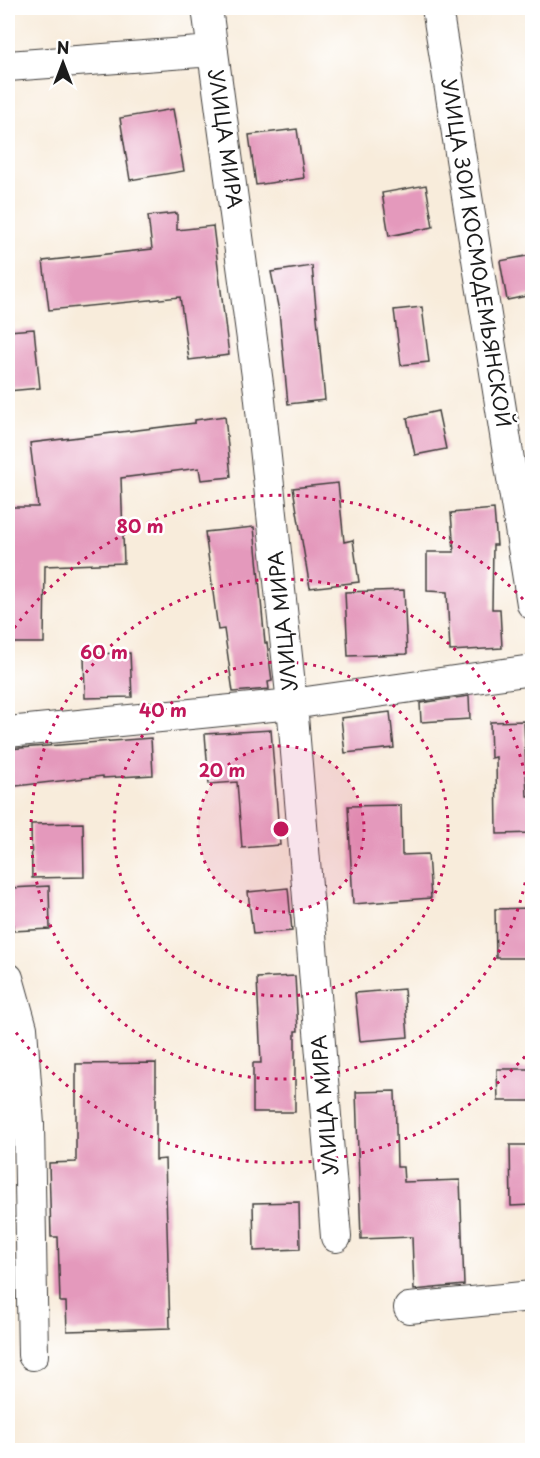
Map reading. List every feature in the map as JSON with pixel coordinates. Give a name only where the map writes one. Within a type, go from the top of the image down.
[{"type":"street","name":"УЛИЦА МИРА","points":[[207,8],[259,391],[291,704],[336,1237]]},
{"type":"street","name":"УЛИЦА ЗОИ КОСМОДЕМЬЯНСКОЙ","points":[[436,8],[532,604]]},
{"type":"street","points":[[8,66],[213,51]]},
{"type":"street","points":[[8,732],[291,704],[532,670]]},
{"type":"street","points":[[8,978],[22,1028],[29,1125],[33,1355]]},
{"type":"street","points":[[409,1308],[532,1296]]},
{"type":"building","points":[[173,109],[184,171],[130,180],[120,118]]},
{"type":"building","points":[[297,129],[304,178],[256,185],[249,135]]},
{"type":"building","points":[[426,185],[433,227],[389,236],[382,193]]},
{"type":"building","points":[[177,213],[177,230],[213,226],[229,355],[189,360],[180,297],[49,310],[43,261],[152,249],[148,216]]},
{"type":"building","points":[[532,255],[532,295],[507,300],[500,261]]},
{"type":"building","points":[[312,266],[325,400],[288,404],[279,311],[271,272]]},
{"type":"building","points":[[422,307],[429,362],[401,365],[394,310]]},
{"type":"building","points":[[34,329],[40,388],[8,391],[8,331]]},
{"type":"building","points":[[438,411],[446,449],[415,455],[407,418]]},
{"type":"building","points":[[225,416],[231,477],[201,480],[199,468],[121,478],[124,563],[45,566],[44,643],[8,643],[8,507],[38,507],[30,443],[195,423],[195,420]]},
{"type":"building","points":[[338,483],[344,542],[353,540],[359,582],[310,588],[293,488]]},
{"type":"building","points":[[494,509],[497,545],[493,545],[492,609],[500,609],[502,648],[450,651],[447,592],[427,591],[427,552],[454,552],[451,513]]},
{"type":"building","points":[[254,527],[265,643],[267,643],[272,681],[268,682],[269,689],[233,692],[224,629],[218,630],[205,532]]},
{"type":"building","points":[[404,590],[407,654],[348,656],[345,592]]},
{"type":"building","points":[[130,653],[132,697],[85,698],[84,654]]},
{"type":"building","points":[[469,696],[470,719],[421,722],[420,703]]},
{"type":"building","points":[[390,712],[394,748],[345,753],[341,718]]},
{"type":"building","points":[[524,721],[527,796],[532,796],[532,833],[497,834],[496,757],[491,758],[490,722]]},
{"type":"building","points":[[271,730],[280,845],[242,848],[237,782],[209,784],[205,734]]},
{"type":"building","points":[[151,738],[153,775],[103,778],[103,776],[8,787],[8,749]]},
{"type":"building","points":[[401,805],[402,855],[428,854],[431,898],[353,904],[348,806]]},
{"type":"building","points":[[83,823],[84,877],[32,878],[31,824]]},
{"type":"building","points":[[49,886],[50,929],[13,931],[11,888]]},
{"type":"building","points":[[288,888],[292,931],[253,934],[248,892]]},
{"type":"building","points":[[532,908],[532,958],[496,958],[495,909]]},
{"type":"building","points":[[295,976],[298,1031],[295,1031],[295,1112],[253,1112],[253,1063],[261,1063],[257,978]]},
{"type":"building","points":[[404,989],[408,1037],[360,1041],[355,993]]},
{"type":"building","points":[[156,1063],[156,1160],[165,1159],[170,1328],[67,1331],[66,1302],[60,1302],[58,1237],[51,1237],[49,1163],[76,1162],[76,1064]]},
{"type":"building","points":[[497,1069],[532,1069],[532,1101],[498,1101]]},
{"type":"building","points":[[395,1091],[397,1167],[403,1167],[404,1182],[460,1180],[464,1285],[414,1290],[412,1237],[361,1239],[356,1092]]},
{"type":"building","points":[[510,1145],[532,1145],[532,1205],[511,1206]]},
{"type":"building","points":[[299,1202],[300,1249],[254,1251],[253,1203]]}]
